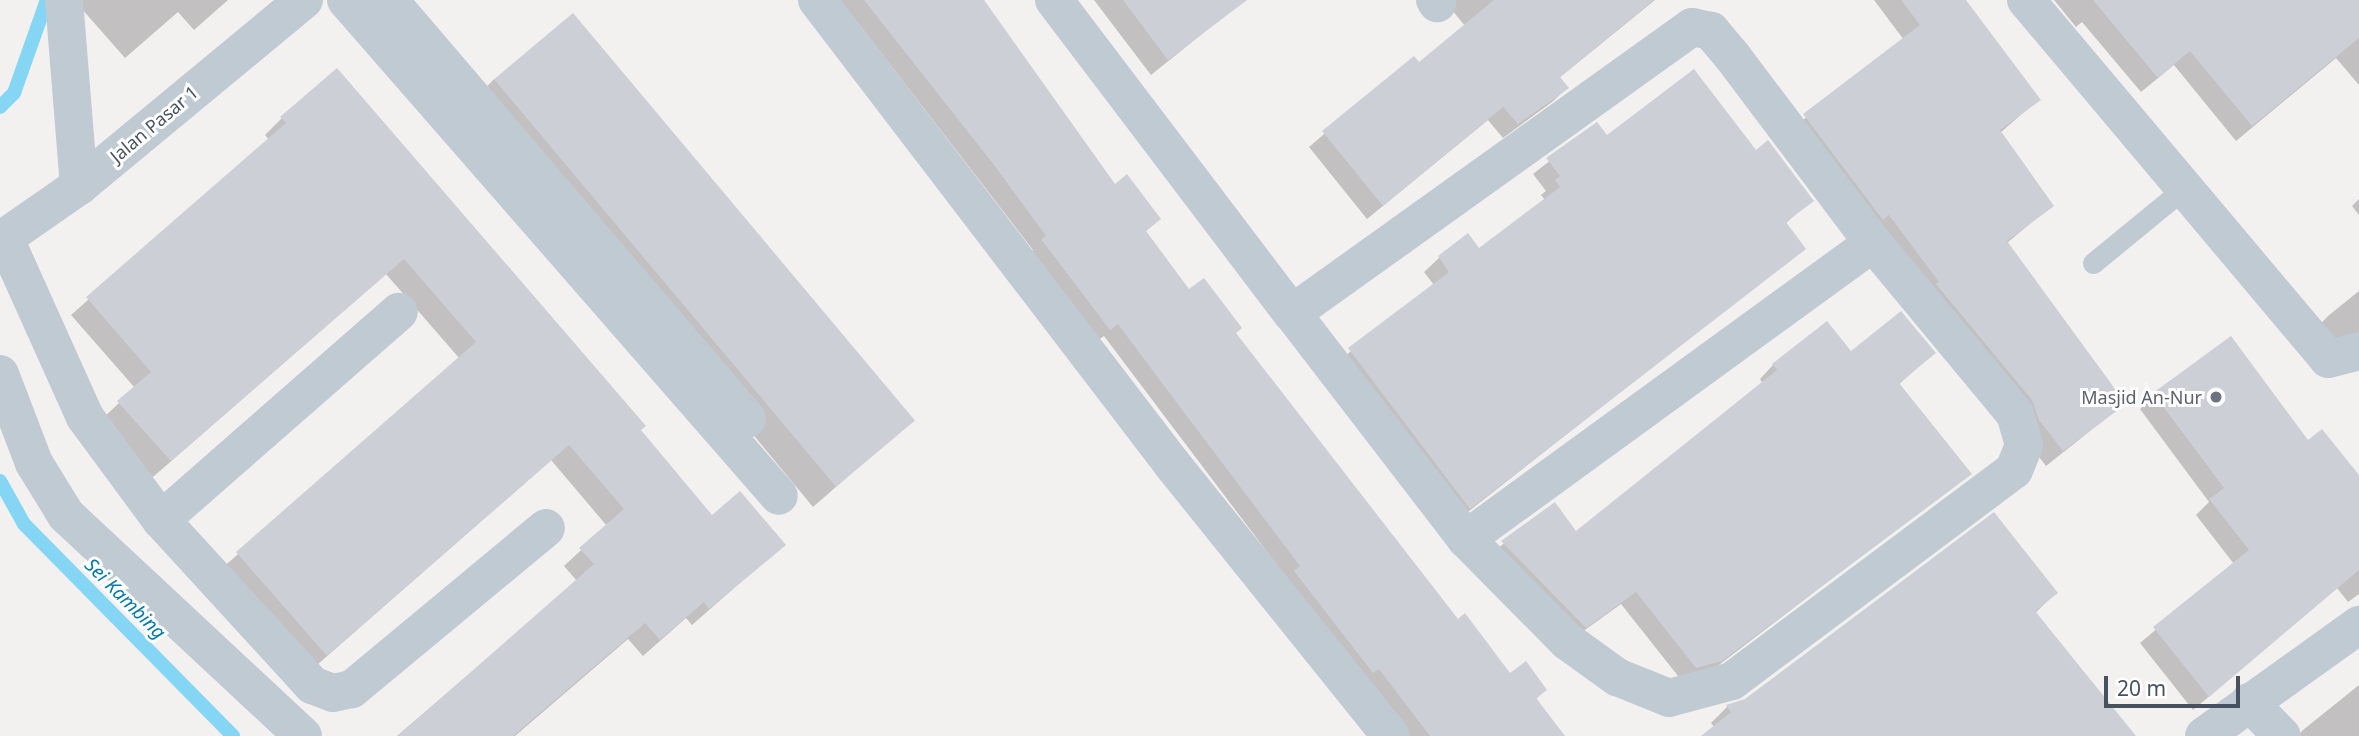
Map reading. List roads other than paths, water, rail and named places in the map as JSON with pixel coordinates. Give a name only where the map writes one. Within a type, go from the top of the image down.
[{"type":"street","points":[[64,0],[79,186]]},
{"type":"street","name":"Jalan Pasar 1","points":[[2,240],[79,186],[304,0]]},
{"type":"street","points":[[346,0],[789,487],[389,0]]},
{"type":"street","points":[[817,0],[1172,464],[1391,736]]},
{"type":"street","points":[[1054,0],[1292,313],[1466,539],[1567,641],[1617,677],[1669,698],[1732,681],[2014,470],[2024,445],[2015,414],[1873,243],[1732,56],[1711,32],[1692,27],[1292,313]]},
{"type":"street","points":[[2026,0],[2328,359],[2359,351]]},
{"type":"street","points":[[2,240],[85,417],[161,520],[312,685],[333,693],[352,689],[546,528]]},
{"type":"street","points":[[1466,539],[1873,243]]},
{"type":"street","points":[[161,520],[399,312]]},
{"type":"street","points":[[0,374],[34,463],[66,515],[303,736]]},
{"type":"street","points":[[2204,736],[2359,625]]},
{"type":"street","points":[[2249,702],[2282,736]]},
{"type":"lane","points":[[2093,264],[2186,187]]},
{"type":"waterway","name":"Sei Kambing","points":[[0,107],[14,93],[47,0]]},
{"type":"waterway","name":"Sei Kambing","points":[[0,481],[24,524],[233,736]]},
{"type":"place","name":"Masjid An-Nur","points":[[2216,397]]}]
